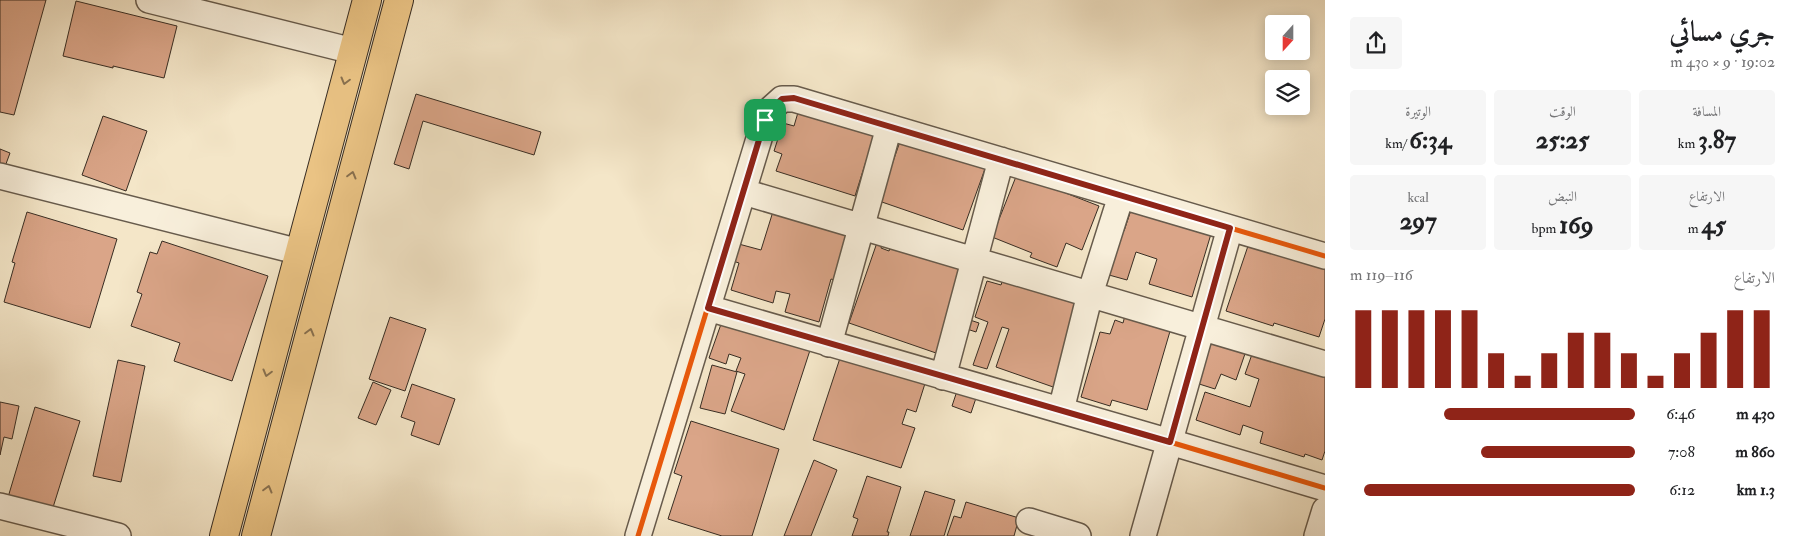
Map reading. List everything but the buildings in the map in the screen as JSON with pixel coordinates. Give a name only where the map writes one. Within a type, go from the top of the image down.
[{"type":"main road","points":[[224,536],[367,0]]},
{"type":"main road","points":[[256,536],[400,0]]},
{"type":"street","points":[[149,0],[353,51]]},
{"type":"street","points":[[638,536],[765,120],[772,108],[782,99],[794,98],[1325,256]]},
{"type":"street","points":[[829,344],[888,127]]},
{"type":"street","points":[[943,376],[1001,160]]},
{"type":"street","points":[[0,176],[300,252]]},
{"type":"street","points":[[744,192],[1203,328],[1323,356]]},
{"type":"street","points":[[1061,410],[1090,294],[1121,196]]},
{"type":"street","points":[[1143,536],[1230,228]]},
{"type":"street","points":[[708,308],[1325,488]]},
{"type":"street","points":[[0,506],[118,536]]},
{"type":"street","points":[[1317,536],[1325,510]]},
{"type":"street","points":[[1029,521],[1078,536]]},
{"type":"cycle path","points":[[638,536],[765,119],[772,108],[782,99],[794,99],[1325,256]]},
{"type":"cycle path","points":[[708,308],[1325,488]]},
{"type":"route","points":[[794,98],[1230,228],[1170,442],[708,308],[765,120],[772,108],[782,99],[794,98]]}]
